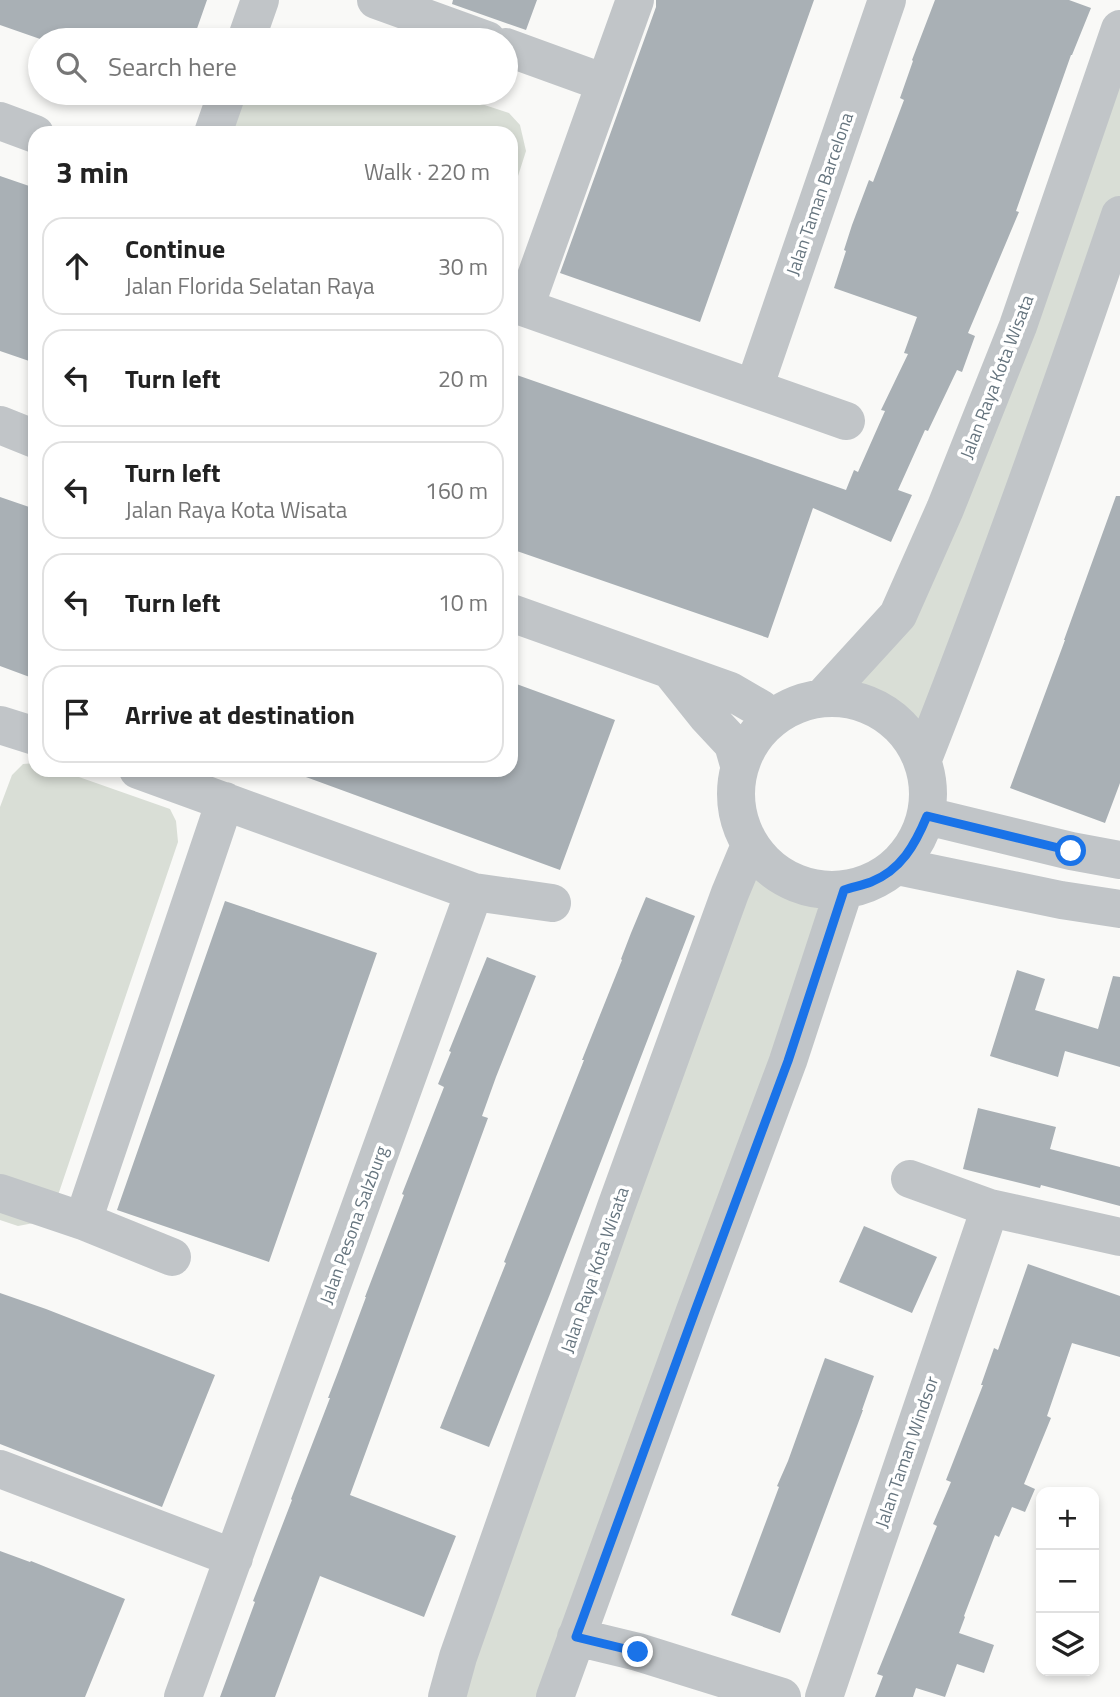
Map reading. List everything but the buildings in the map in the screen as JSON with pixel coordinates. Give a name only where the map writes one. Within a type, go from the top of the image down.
[{"type":"street","points":[[250,28],[260,0]]},
{"type":"street","points":[[376,0],[454,28]]},
{"type":"street","points":[[635,0],[518,305],[846,421]]},
{"type":"street","name":"Jalan Taman Barcelona","points":[[754,388],[887,0]]},
{"type":"street","name":"Jalan Raya Kota Wisata","points":[[823,697],[898,615],[940,521],[1017,326],[1120,29]]},
{"type":"street","points":[[518,51],[605,83]]},
{"type":"street","points":[[215,126],[223,105]]},
{"type":"street","points":[[0,121],[28,131]]},
{"type":"street","points":[[923,759],[977,621],[1120,215]]},
{"type":"street","points":[[0,425],[28,436]]},
{"type":"street","points":[[518,616],[730,691],[761,709],[770,719]]},
{"type":"street","points":[[670,670],[733,744],[739,765]]},
{"type":"street","points":[[823,697],[855,700],[883,712],[907,732],[923,759],[929,787],[927,816],[915,843],[897,866],[872,882],[844,890],[816,889],[790,881],[768,866],[750,845],[738,820],[735,792],[739,765],[751,740],[770,719],[795,705],[823,697]]},
{"type":"street","points":[[158,777],[474,892],[552,903]]},
{"type":"street","points":[[83,1221],[225,801]]},
{"type":"street","points":[[927,816],[1071,851],[1120,860]]},
{"type":"street","name":"Jalan Raya Kota Wisata","points":[[447,1697],[458,1657],[612,1220],[730,893],[750,845]]},
{"type":"street","points":[[897,866],[1061,900],[1120,909]]},
{"type":"street","points":[[555,1697],[788,1061],[844,890]]},
{"type":"street","name":"Jalan Pesona Salzburg","points":[[183,1697],[474,892]]},
{"type":"street","points":[[911,1179],[990,1208],[1120,1237]]},
{"type":"street","points":[[0,1194],[83,1221],[172,1257]]},
{"type":"street","name":"Jalan Taman Windsor","points":[[824,1697],[990,1208]]},
{"type":"street","points":[[0,1469],[234,1558]]},
{"type":"street","points":[[576,1637],[638,1652],[782,1697]]},
{"type":"shaded area","points":[[1120,31],[1120,210],[923,759],[907,732],[883,712],[854,700],[823,697],[898,615]]},
{"type":"shaded area","points":[[215,105],[485,105],[509,113],[520,125],[526,151],[518,176],[518,126],[209,126]]},
{"type":"shaded area","points":[[23,764],[28,764],[28,777],[79,777],[170,809],[176,821],[178,842],[55,1204],[39,1222],[18,1226],[0,1220],[0,807],[12,775]]},
{"type":"shaded area","points":[[750,845],[771,867],[791,881],[814,888],[844,890],[554,1697],[447,1697]]},
{"type":"route","points":[[638,1652],[576,1637],[788,1061],[844,890],[872,882],[897,866],[915,843],[927,816],[1071,851]]}]
